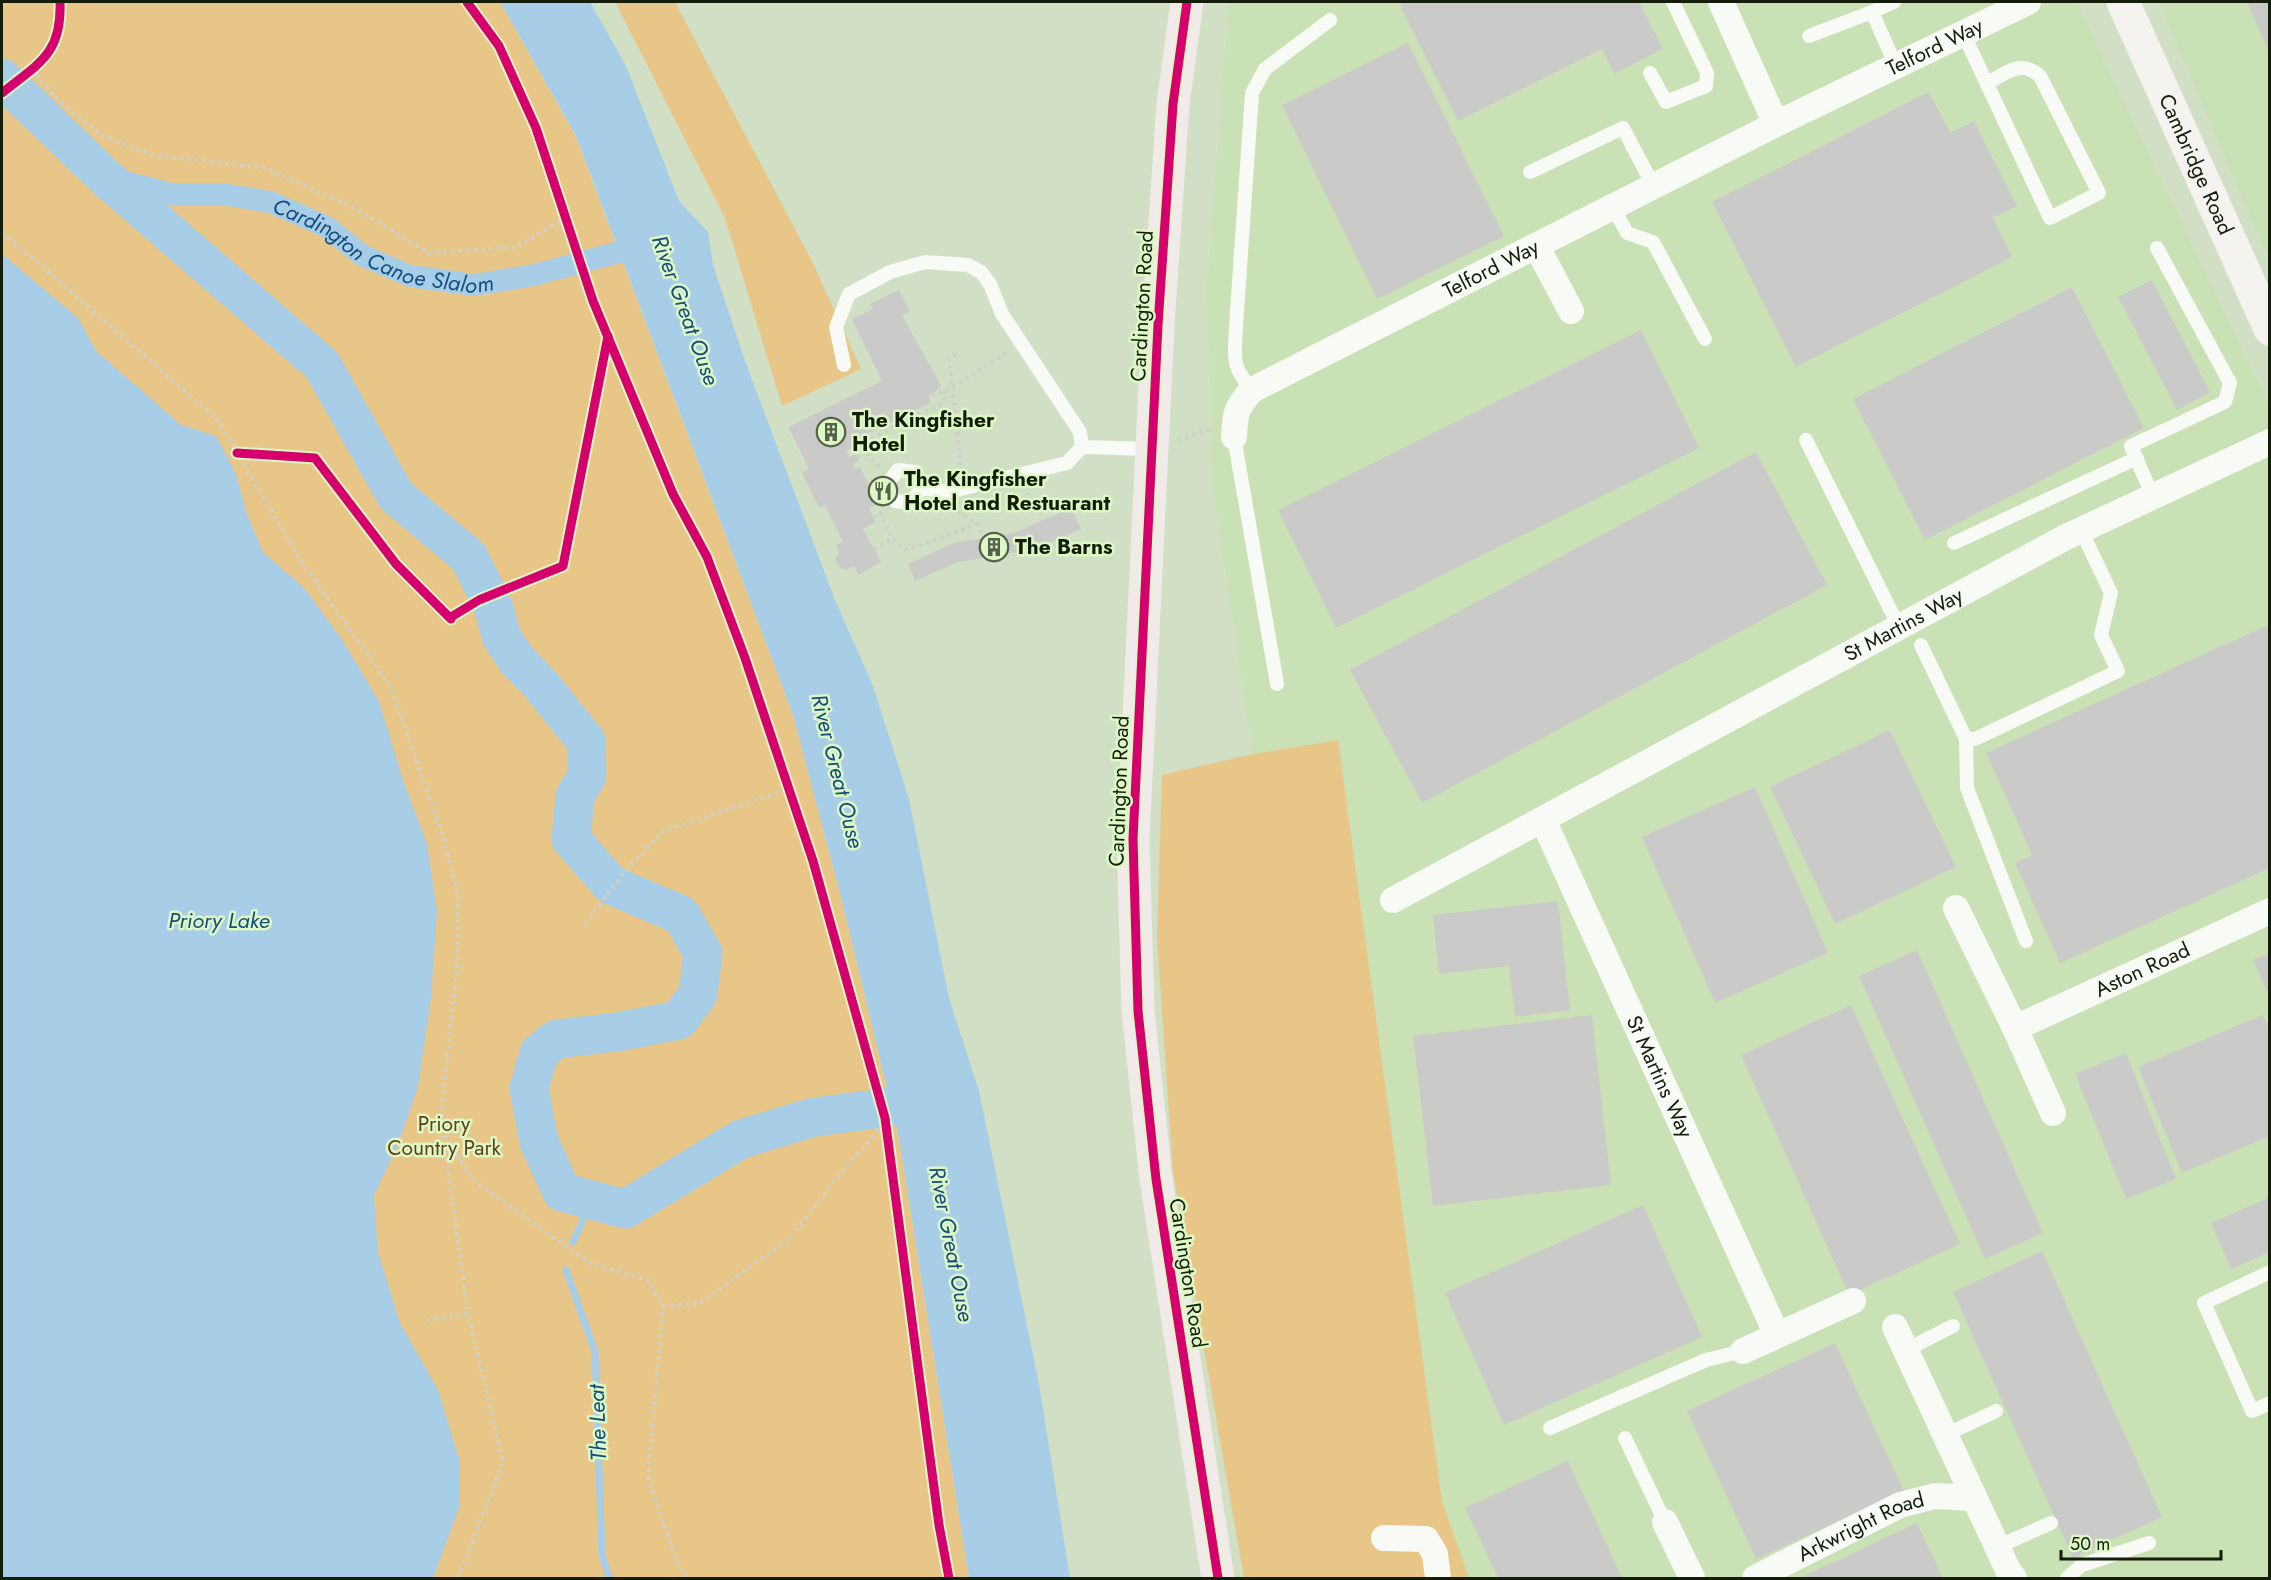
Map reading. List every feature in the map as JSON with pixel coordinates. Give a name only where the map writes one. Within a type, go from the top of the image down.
[{"type":"main road","name":"Cardington Road","points":[[1187,2],[1173,104],[1158,325],[1133,839],[1138,1011],[1156,1179],[1218,1578]]},
{"type":"street","points":[[1720,2],[1776,124]]},
{"type":"street","name":"Telford Way","points":[[1252,390],[1776,124],[2028,2]]},
{"type":"street","name":"Cambridge Road","points":[[2123,2],[2270,329]]},
{"type":"street","points":[[1537,247],[1571,311]]},
{"type":"street","points":[[1235,429],[1239,405],[1252,390]]},
{"type":"street","name":"St Martins Way","points":[[1393,900],[2081,530],[2270,442]]},
{"type":"street","name":"St Martins Way","points":[[1543,820],[1777,1335]]},
{"type":"street","points":[[1956,908],[2015,1028],[2053,1113]]},
{"type":"street","name":"Aston Road","points":[[2015,1028],[2270,911]]},
{"type":"street","points":[[1743,1351],[1853,1301]]},
{"type":"street","points":[[1895,1327],[1997,1547],[2014,1578]]},
{"type":"street","name":"Arkwright Road","points":[[1755,1578],[1900,1505],[1935,1496],[1974,1498]]},
{"type":"street","points":[[1665,1522],[1692,1578]]},
{"type":"street","points":[[1384,1538],[1426,1539],[1435,1554],[1438,1578]]},
{"type":"lane","points":[[1650,73],[1666,102],[1706,86],[1707,73],[1674,2]]},
{"type":"lane","points":[[1809,36],[1894,2]]},
{"type":"lane","points":[[1872,12],[1896,66]]},
{"type":"lane","points":[[1252,390],[1239,375],[1235,363],[1252,93],[1265,69],[1330,20]]},
{"type":"lane","points":[[1963,33],[2050,218],[2099,194],[2040,76],[2032,69],[2022,66],[1987,82]]},
{"type":"lane","points":[[1530,172],[1623,128],[1654,187]]},
{"type":"lane","points":[[1613,207],[1627,233],[1653,242],[1705,339]]},
{"type":"lane","points":[[2153,497],[2131,446],[2225,402],[2230,383],[2157,248]]},
{"type":"lane","points":[[844,365],[836,327],[849,294],[890,272],[925,262],[968,265],[981,272],[990,284],[1002,314],[1080,432],[1082,447],[1067,464],[948,492],[929,490],[910,503],[895,501],[888,483],[898,470],[916,472],[929,490]]},
{"type":"lane","points":[[1235,429],[1278,684]]},
{"type":"lane","points":[[1806,440],[1899,627]]},
{"type":"lane","points":[[1082,447],[1152,448]]},
{"type":"lane","points":[[1954,543],[2137,458]]},
{"type":"lane","points":[[1966,738],[1975,739],[2118,671],[2101,634],[2110,593],[2081,530]]},
{"type":"lane","points":[[1921,645],[1966,738],[1967,788],[2026,941]]},
{"type":"lane","points":[[2270,1272],[2204,1303],[2252,1411],[2270,1403]]},
{"type":"lane","points":[[1906,1350],[1953,1326]]},
{"type":"lane","points":[[1550,1428],[1706,1360],[1743,1351]]},
{"type":"lane","points":[[1945,1435],[1996,1411]]},
{"type":"lane","points":[[1625,1438],[1665,1522]]},
{"type":"lane","points":[[1997,1547],[2050,1523]]},
{"type":"lane","points":[[2067,1578],[2082,1565],[2149,1543]]},
{"type":"path","points":[[31,69],[59,101],[99,134],[152,155],[266,168],[356,209],[429,254],[516,247],[566,218]]},
{"type":"path","points":[[562,207],[570,228]]},
{"type":"path","points":[[2,232],[217,419],[301,561],[390,686],[441,830],[458,894],[458,957],[442,1106],[443,1132],[468,1313],[503,1463],[458,1578]]},
{"type":"path","points":[[932,395],[953,387],[1022,342]]},
{"type":"path","points":[[958,353],[949,358],[960,453],[959,467],[951,480],[939,483],[929,490],[938,501],[978,524],[983,538]]},
{"type":"path","points":[[893,476],[870,459],[866,450],[866,441],[944,402],[945,389]]},
{"type":"path","points":[[1152,448],[1235,429]]},
{"type":"path","points":[[857,457],[866,450]]},
{"type":"path","points":[[237,453],[248,453]]},
{"type":"path","points":[[873,517],[880,513],[892,539],[906,549],[978,524]]},
{"type":"path","points":[[874,549],[892,539]]},
{"type":"path","points":[[784,778],[791,800]]},
{"type":"path","points":[[585,924],[622,875],[663,831],[788,789]]},
{"type":"path","points":[[663,1306],[700,1303],[790,1238],[885,1121]]},
{"type":"path","points":[[885,1121],[887,1135]]},
{"type":"path","points":[[443,1132],[473,1179],[588,1262],[647,1280],[663,1306],[648,1476],[676,1560],[687,1578]]},
{"type":"path","points":[[427,1320],[468,1313]]},
{"type":"shaded area","points":[[1229,2],[2076,2],[2269,406],[2269,1578],[1469,1578],[1442,1501],[1338,740],[1253,754],[1213,488],[1207,289]]},
{"type":"shaded area","points":[[2159,2],[2269,2],[2269,260]]},
{"type":"green space","name":"Priory Country Park","points":[[2,2],[500,2],[575,135],[793,715],[842,901],[899,1138],[969,1578],[2,1578]]},
{"type":"green space","points":[[615,2],[675,2],[813,263],[861,369],[782,406],[725,218]]},
{"type":"green space","points":[[1338,740],[1442,1501],[1469,1578],[1244,1578],[1173,1172],[1157,939],[1162,775],[1253,754]]},
{"type":"water","name":"River Great Ouse","points":[[500,2],[590,2],[626,66],[679,201],[708,232],[713,265],[745,361],[835,600],[873,686],[909,799],[949,998],[979,1091],[1039,1384],[1070,1578],[969,1578],[899,1138],[842,901],[793,715],[576,136]]},
{"type":"water","name":"Priory Lake","points":[[2,254],[78,318],[96,351],[181,425],[216,436],[236,474],[247,514],[263,552],[305,589],[343,641],[379,701],[403,780],[427,844],[437,911],[431,998],[418,1087],[397,1147],[374,1195],[378,1252],[400,1323],[438,1390],[459,1459],[459,1508],[433,1578],[2,1578]]},
{"type":"building","points":[[1398,2],[1639,2],[1663,49],[1614,74],[1602,49],[1458,121]]},
{"type":"building","points":[[2247,2],[2270,2],[2270,55]]},
{"type":"building","points":[[1408,43],[1504,236],[1377,299],[1282,105]]},
{"type":"building","points":[[1929,92],[1950,133],[1974,121],[2017,206],[1993,218],[2012,257],[1796,367],[1712,202]]},
{"type":"building","points":[[2152,280],[2210,392],[2177,410],[2118,297]]},
{"type":"building","points":[[2072,287],[2144,428],[1925,540],[1853,399]]},
{"type":"building","name":"The Kingfisher Hotel","points":[[899,290],[910,312],[902,315],[941,386],[932,395],[929,394],[930,403],[859,438],[858,446],[846,451],[849,457],[855,454],[859,461],[853,464],[855,469],[860,467],[878,504],[869,508],[875,522],[863,529],[881,562],[858,575],[854,566],[846,570],[840,568],[835,560],[839,553],[836,545],[843,542],[825,505],[819,508],[802,473],[809,469],[788,427],[882,381],[852,319],[873,309],[870,304]]},
{"type":"building","points":[[1641,330],[1699,448],[1336,628],[1278,510]]},
{"type":"building","points":[[1756,452],[1827,585],[1422,803],[1350,670]]},
{"type":"building","name":"The Barns","points":[[1071,508],[1081,529],[1029,552],[1028,550],[958,562],[915,581],[908,564],[954,543],[1014,533]]},
{"type":"building","points":[[2270,624],[2270,868],[2060,963],[2015,863],[2032,855],[1986,753]]},
{"type":"building","points":[[1890,730],[1956,867],[1835,924],[1770,787]]},
{"type":"building","points":[[1755,787],[1828,953],[1715,1003],[1642,837]]},
{"type":"building","points":[[1558,901],[1570,1010],[1515,1017],[1509,966],[1439,974],[1433,915]]},
{"type":"building","points":[[1917,950],[2043,1233],[1985,1259],[1859,976]]},
{"type":"building","points":[[2270,953],[2270,998],[2253,960]]},
{"type":"building","points":[[1851,1005],[1960,1244],[1849,1295],[1741,1055]]},
{"type":"building","points":[[1592,1015],[1611,1185],[1433,1206],[1413,1036]]},
{"type":"building","points":[[2263,1015],[2270,1030],[2270,1136],[2182,1173],[2138,1067]]},
{"type":"building","points":[[2126,1053],[2176,1179],[2126,1199],[2075,1074]]},
{"type":"building","points":[[2270,1197],[2270,1252],[2231,1269],[2211,1223]]},
{"type":"building","points":[[1643,1205],[1702,1337],[1504,1425],[1445,1293]]},
{"type":"building","points":[[2042,1251],[2162,1517],[2073,1558],[1953,1292]]},
{"type":"building","points":[[1835,1343],[1904,1491],[1756,1559],[1687,1411]]},
{"type":"building","points":[[1568,1461],[1622,1578],[1498,1578],[1465,1508]]},
{"type":"building","points":[[1917,1523],[1943,1578],[1800,1578]]},
{"type":"waterway","points":[[2,78],[105,177],[322,365],[396,496],[469,557],[494,608],[501,636],[516,659],[541,685],[586,741],[587,776],[575,796],[571,839],[611,885],[681,915],[703,953],[698,994],[679,1020],[617,1032],[556,1039],[539,1053],[529,1088],[539,1142],[562,1192],[625,1209],[741,1139],[814,1117],[922,1103]]},
{"type":"waterway","name":"Cardington Canoe Slalom","points":[[105,177],[171,194],[223,194],[270,202],[327,227],[363,256],[410,276],[474,285],[534,275],[649,244]]},
{"type":"waterway","points":[[573,1242],[592,1200]]},
{"type":"waterway","name":"The Leat","points":[[566,1270],[595,1352],[602,1555],[609,1578]]},
{"type":"cycle path","points":[[2,93],[46,56],[57,34],[60,2]]},
{"type":"cycle path","points":[[467,2],[499,46],[536,128],[593,301],[673,494],[707,557],[745,658],[813,861],[885,1118],[939,1525],[949,1578]]},
{"type":"cycle path","points":[[1187,2],[1173,104],[1158,325],[1133,839],[1138,1011],[1156,1179],[1218,1578]]},
{"type":"cycle path","points":[[451,617],[479,600],[563,566],[608,336]]},
{"type":"cycle path","points":[[237,453],[315,458],[396,564],[451,619]]},
{"type":"place","name":"The Kingfisher Hotel","points":[[831,432]]},
{"type":"place","name":"The Kingfisher Hotel and Restuarant","points":[[883,491]]},
{"type":"place","name":"The Barns","points":[[994,547]]}]
